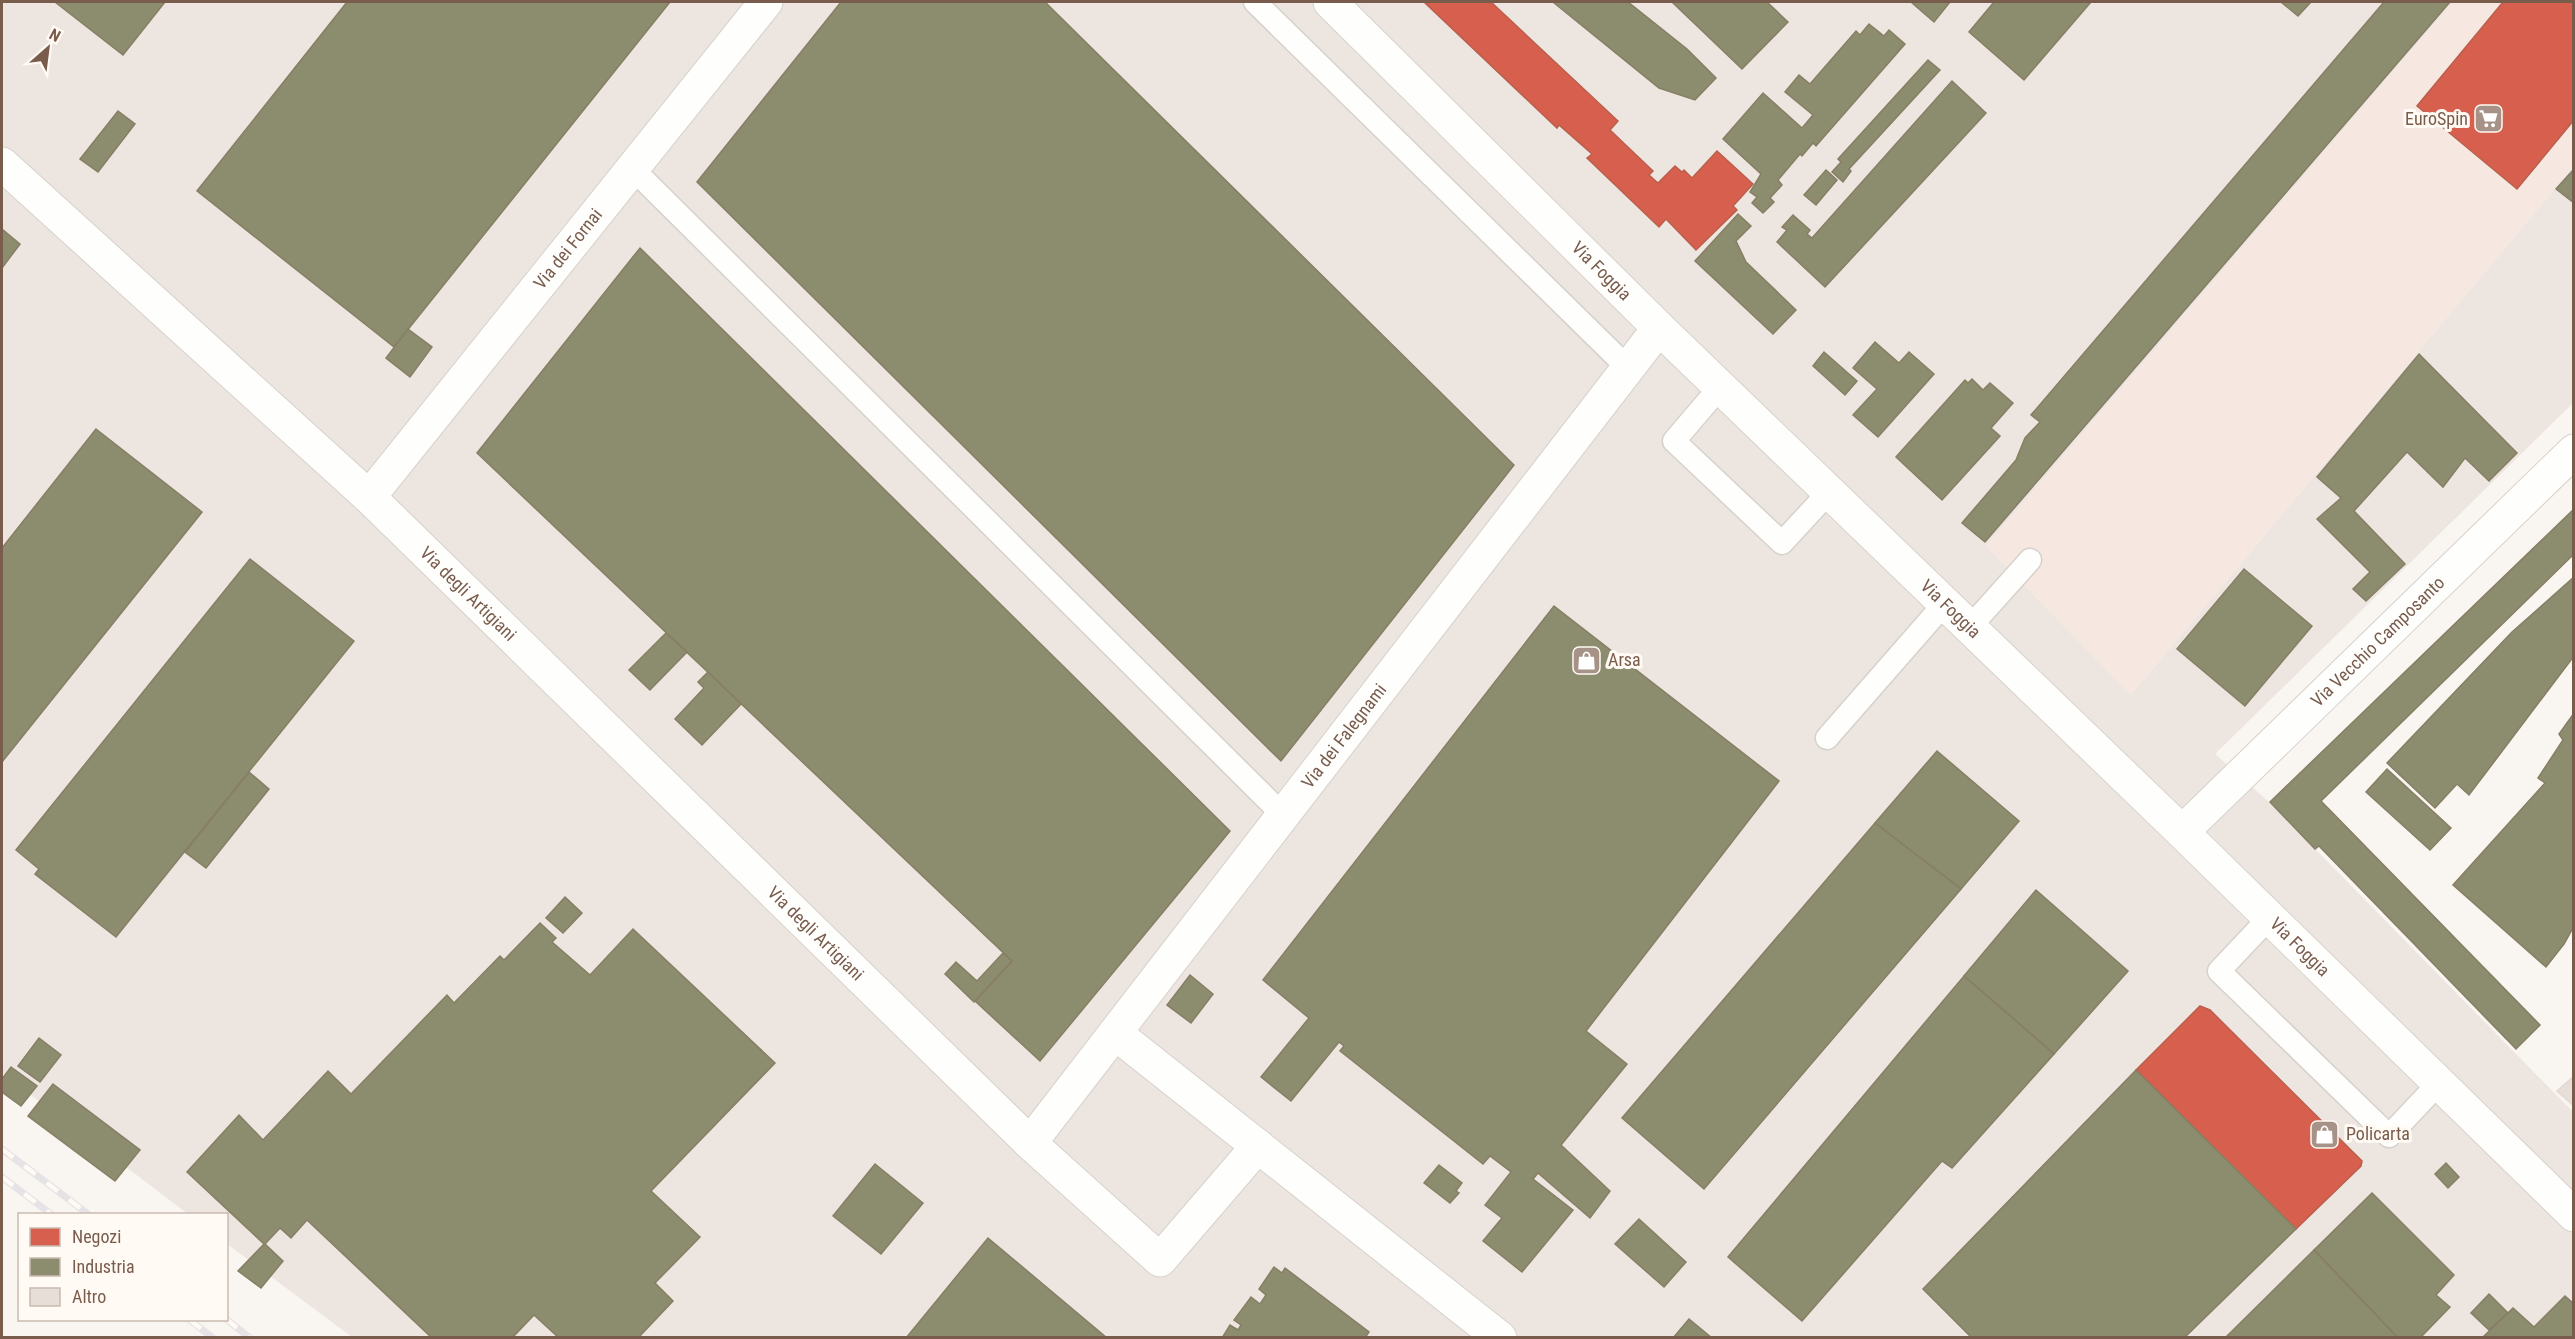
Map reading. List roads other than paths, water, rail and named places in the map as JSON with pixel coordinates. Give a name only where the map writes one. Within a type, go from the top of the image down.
[{"type":"street","name":"Via dei Fornai","points":[[369,497],[766,2]]},
{"type":"street","name":"Via Foggia","points":[[1330,2],[1659,328],[2270,917],[2574,1215]]},
{"type":"street","name":"Via degli Artigiani","points":[[2,164],[369,497],[1030,1143],[1160,1260],[1258,1146]]},
{"type":"street","name":"Via dei Falegnami","points":[[1030,1143],[1659,328]]},
{"type":"street","name":"Via Vecchio Camposanto","points":[[2182,832],[2574,451]]},
{"type":"street","points":[[1115,1033],[1500,1338]]},
{"type":"lane","points":[[1255,2],[1628,368]]},
{"type":"lane","points":[[632,168],[1283,815]]},
{"type":"lane","points":[[1720,387],[1674,441],[1782,543],[1829,492]]},
{"type":"lane","points":[[1970,627],[2030,560]]},
{"type":"lane","points":[[1827,738],[1945,603]]},
{"type":"lane","points":[[2270,917],[2219,971],[2389,1136],[2439,1083]]},
{"type":"railway","points":[[2,1149],[87,1213]]},
{"type":"railway","points":[[2,1177],[50,1213]]},
{"type":"railway","points":[[191,1321],[213,1338]]},
{"type":"railway","points":[[228,1321],[250,1338]]},
{"type":"place","name":"EuroSpin","points":[[2489,119]]},
{"type":"place","name":"Arsa","points":[[1587,660]]},
{"type":"place","name":"Policarta","points":[[2325,1134]]}]
